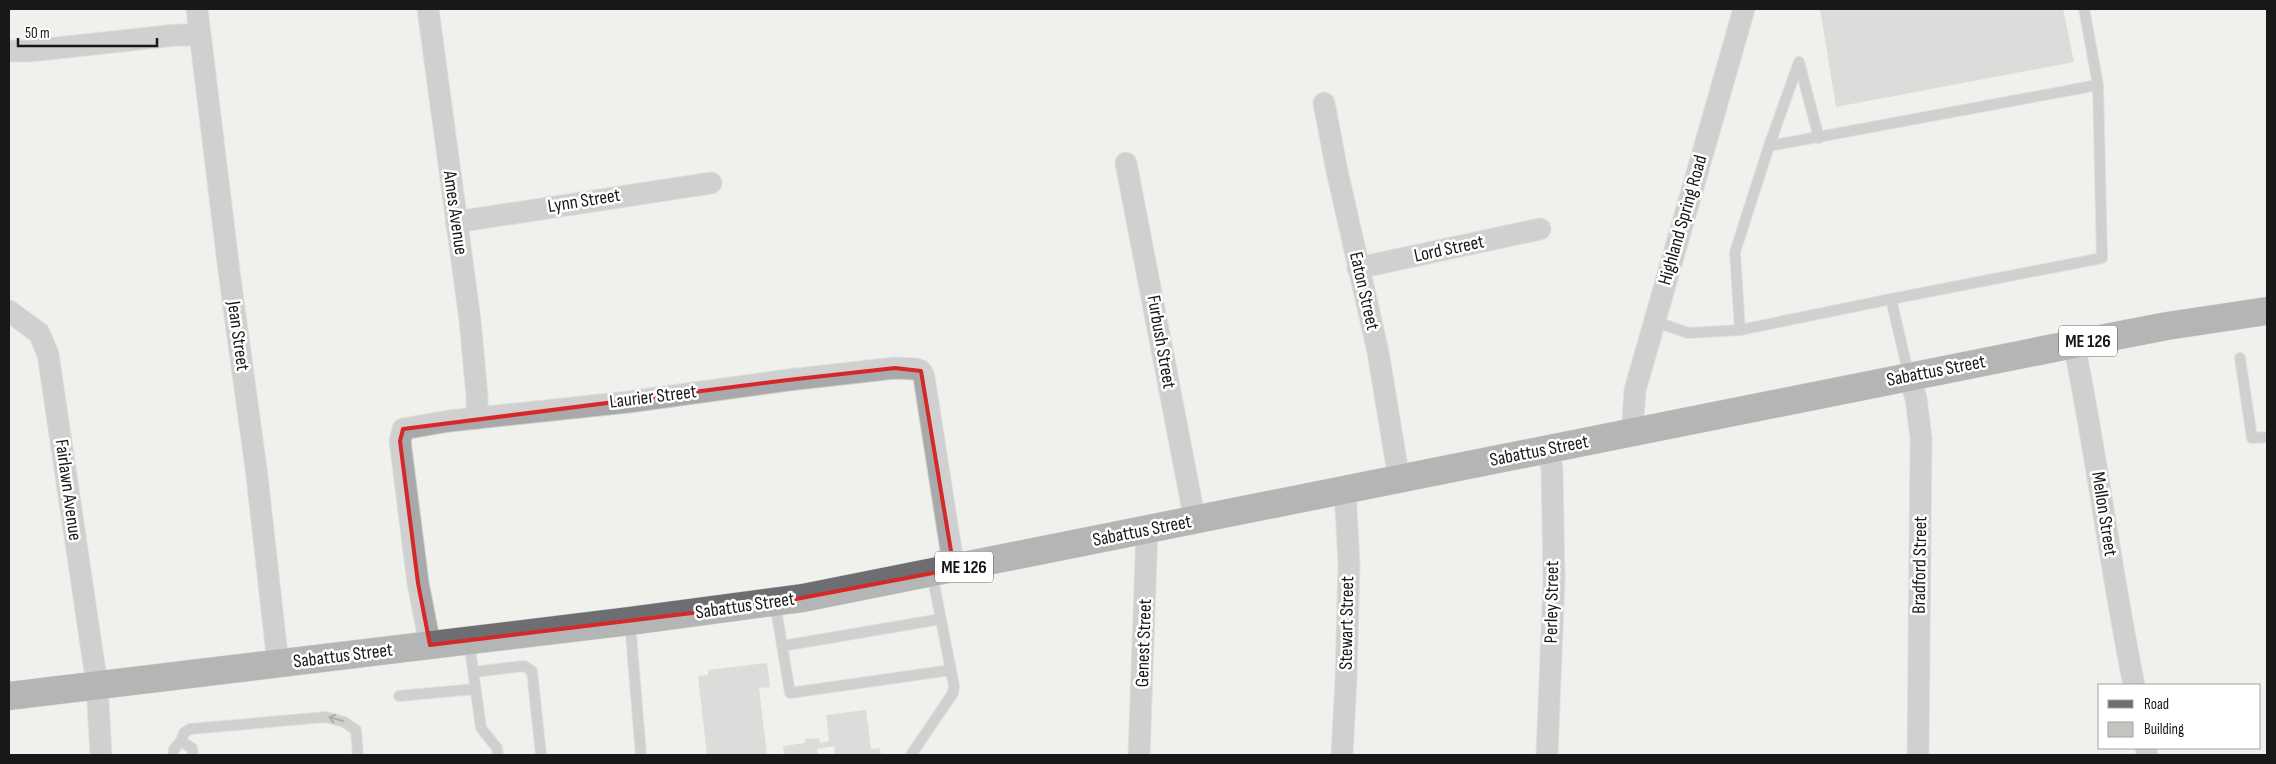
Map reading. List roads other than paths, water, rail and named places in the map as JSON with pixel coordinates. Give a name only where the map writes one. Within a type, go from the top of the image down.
[{"type":"main road","name":"Sabattus Street","points":[[9,696],[775,603],[1195,521],[2074,344],[2167,326],[2267,311]]},
{"type":"street","name":"Jean Street","points":[[197,9],[229,271],[257,476],[278,664]]},
{"type":"street","name":"Ames Avenue","points":[[428,9],[470,320],[477,396],[477,418]]},
{"type":"street","name":"Highland Spring Road","points":[[1632,433],[1635,390],[1744,9]]},
{"type":"street","points":[[9,51],[30,51],[176,35],[199,35]]},
{"type":"street","name":"Eaton Street","points":[[1324,103],[1358,268],[1378,352],[1399,479]]},
{"type":"street","name":"Furbush Street","points":[[1126,163],[1195,521]]},
{"type":"street","name":"Lynn Street","points":[[456,222],[711,182]]},
{"type":"street","name":"Lord Street","points":[[1358,268],[1540,230]]},
{"type":"street","name":"Fairlawn Avenue","points":[[9,311],[39,333],[48,354],[97,685],[100,755]]},
{"type":"street","name":"Mellon Street","points":[[2074,344],[2092,430],[2105,527],[2134,684]]},
{"type":"street","name":"Laurier Street","points":[[430,645],[418,583],[401,434],[403,429],[410,426],[628,402],[788,380],[895,368],[916,369],[921,371],[924,377],[943,571]]},
{"type":"street","name":"Bradford Street","points":[[1909,377],[1916,398],[1921,438],[1918,755]]},
{"type":"street","name":"Perley Street","points":[[1547,755],[1554,579],[1552,469],[1548,450]]},
{"type":"street","name":"Stewart Street","points":[[1342,755],[1349,563],[1345,491]]},
{"type":"street","name":"Genest Street","points":[[1139,755],[1147,530]]},
{"type":"lane","points":[[1654,321],[1688,333],[1740,330],[2102,258],[2098,86],[2084,9]]},
{"type":"lane","points":[[1740,330],[1735,252],[1769,146],[1800,62],[1819,138]]},
{"type":"lane","points":[[1769,146],[2098,86]]},
{"type":"lane","points":[[1891,299],[1909,377]]},
{"type":"lane","points":[[2240,358],[2252,438],[2267,437]]},
{"type":"lane","points":[[911,755],[952,693],[954,686],[941,619],[943,571]]},
{"type":"lane","points":[[775,603],[790,693],[951,670]]},
{"type":"lane","points":[[782,646],[941,619]]},
{"type":"lane","points":[[630,622],[641,755]]},
{"type":"lane","points":[[469,640],[481,728],[497,748],[498,755]]},
{"type":"lane","points":[[473,672],[524,666],[532,671],[540,755]]},
{"type":"lane","points":[[399,696],[475,689]]},
{"type":"lane","points":[[173,755],[174,748],[181,741],[184,733],[190,729],[326,717],[344,722],[356,730],[358,755]]},
{"type":"lane","points":[[181,741],[192,748],[193,755]]}]
